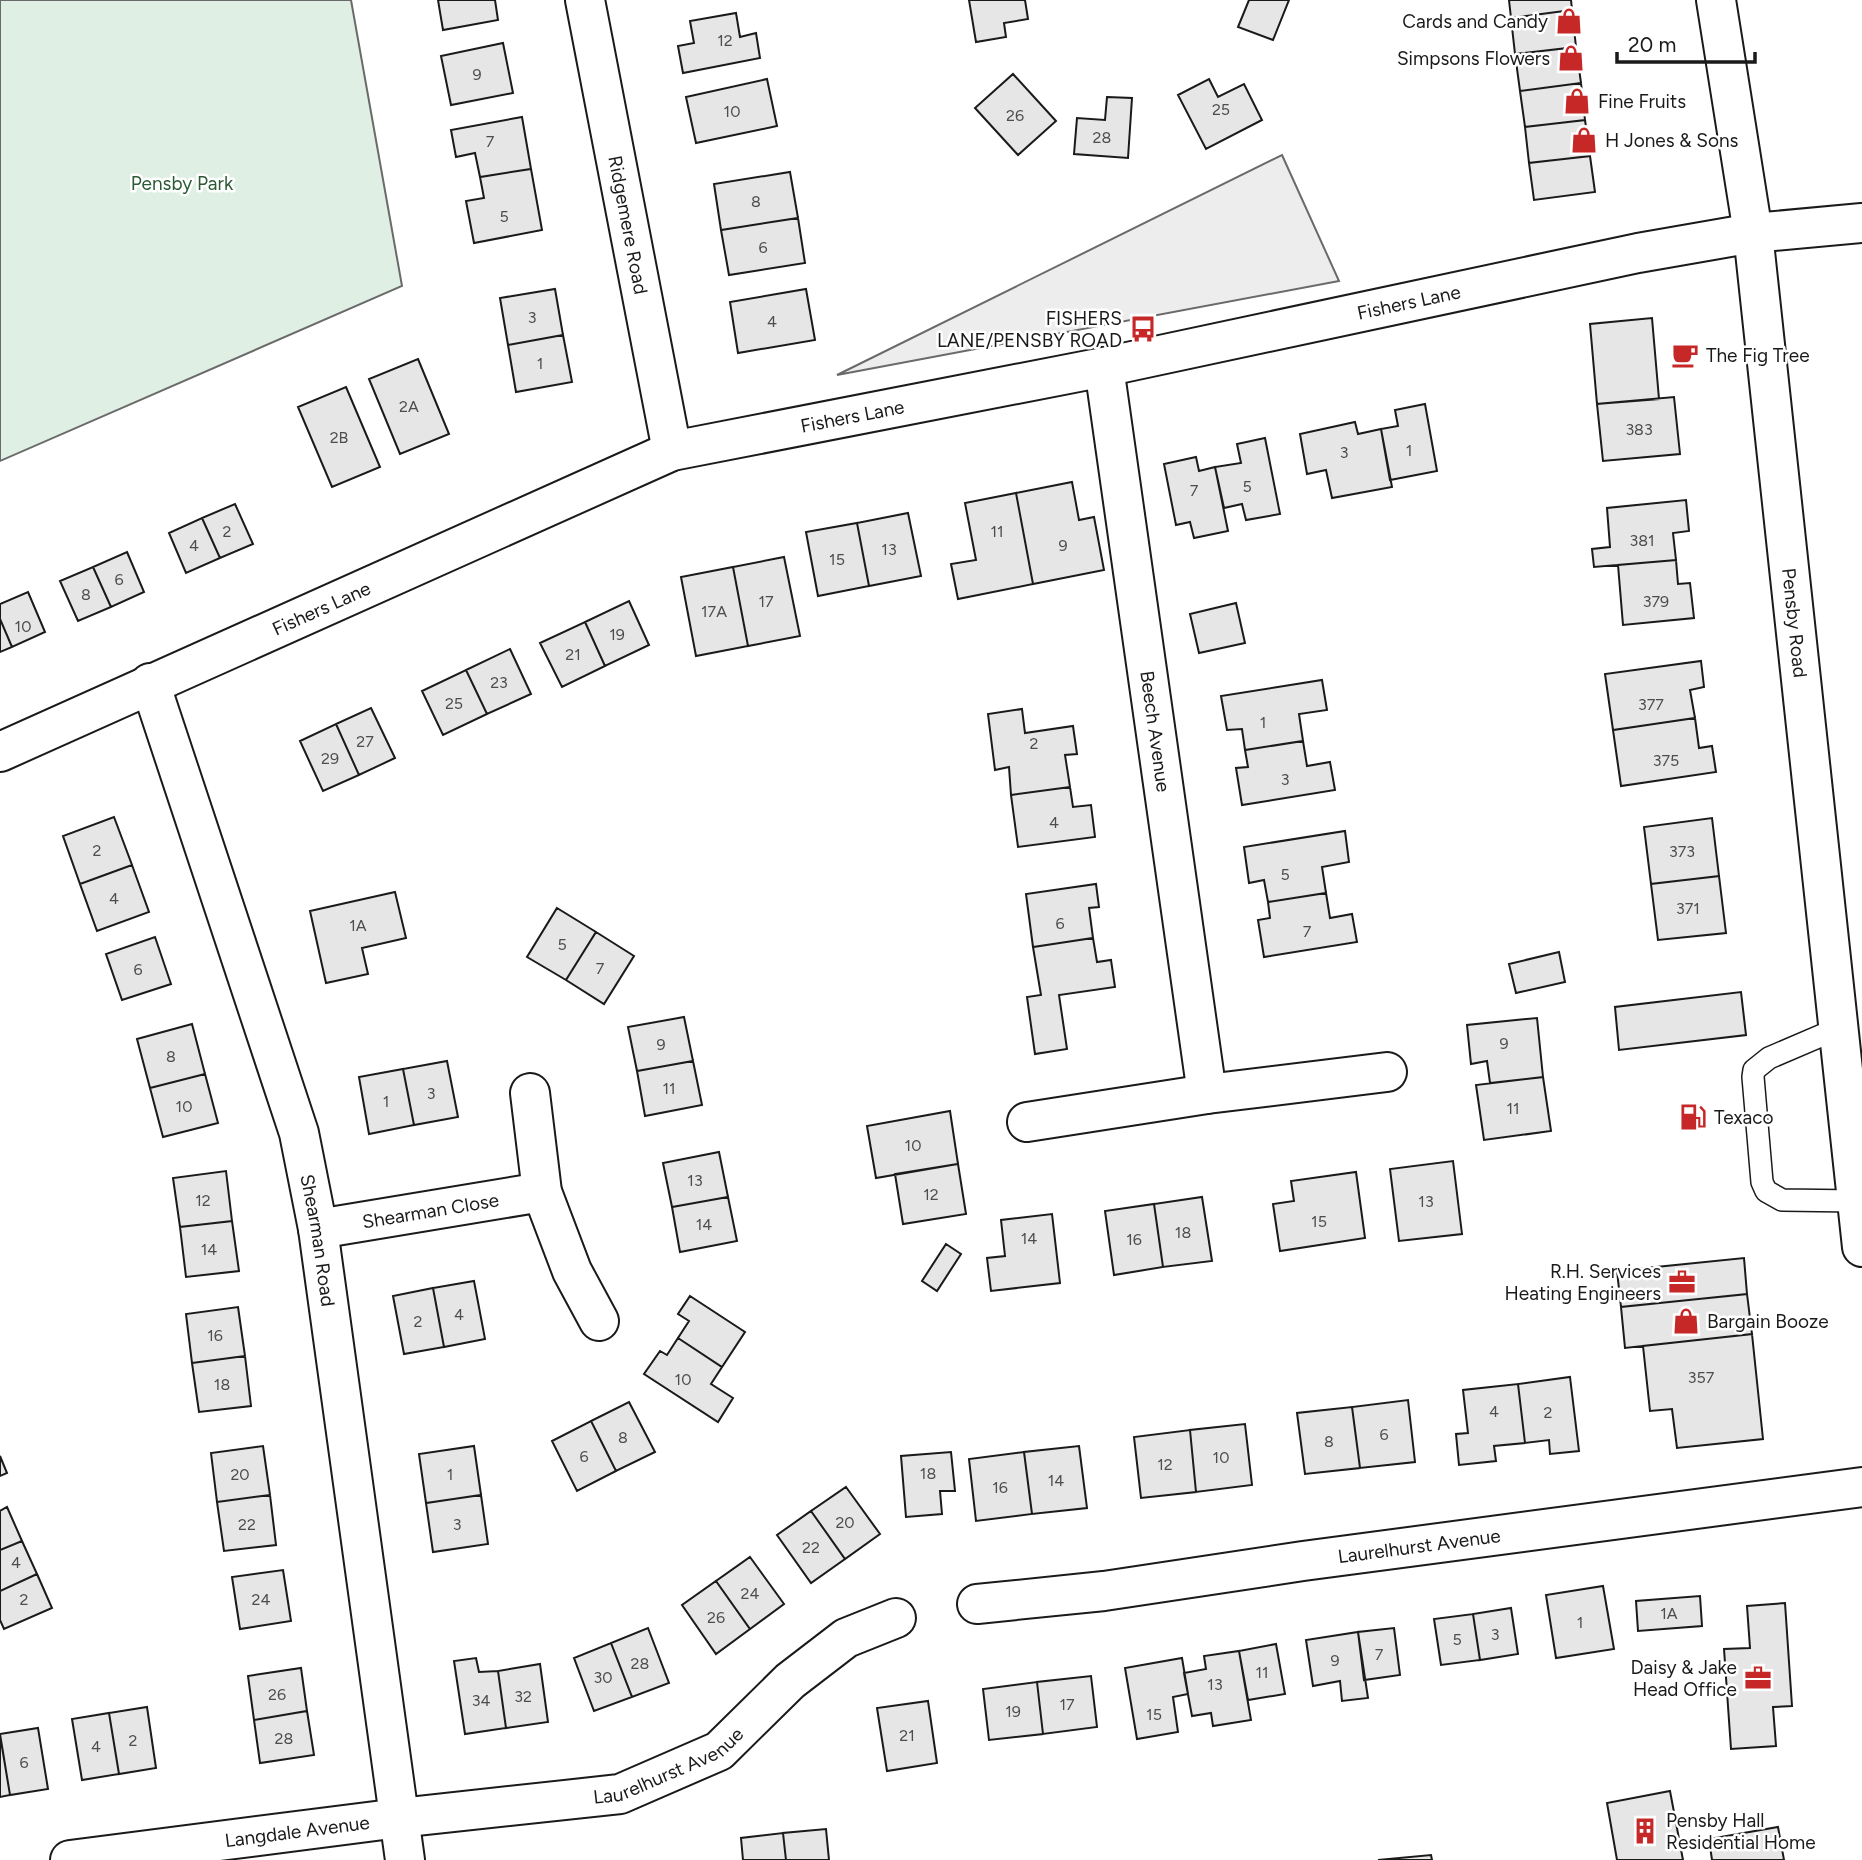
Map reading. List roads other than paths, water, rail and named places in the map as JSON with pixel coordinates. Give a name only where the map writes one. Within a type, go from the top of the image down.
[{"type":"street","name":"Ridgemere Road","points":[[585,0],[672,451]]},
{"type":"street","name":"Pensby Road","points":[[1716,0],[1753,233],[1862,1247]]},
{"type":"street","name":"Fishers Lane","points":[[0,752],[672,451],[1104,367],[1638,253],[1753,233],[1862,223]]},
{"type":"street","name":"Beech Avenue","points":[[1104,367],[1208,1094]]},
{"type":"street","name":"Shearman Road","points":[[150,683],[299,1133],[318,1229],[405,1860]]},
{"type":"street","points":[[1027,1122],[1208,1094],[1387,1072]]},
{"type":"street","points":[[530,1093],[542,1192],[572,1271],[599,1321]]},
{"type":"street","name":"Shearman Close","points":[[318,1229],[542,1192]]},
{"type":"street","name":"Laurelhurst Avenue","points":[[977,1604],[1104,1591],[1317,1559],[1862,1487]]},
{"type":"street","name":"Laurelhurst Avenue","points":[[399,1818],[621,1794],[719,1751],[790,1681],[846,1637],[896,1618]]},
{"type":"street","name":"Langdale Avenue","points":[[70,1860],[399,1818]]},
{"type":"lane","points":[[1839,1028],[1769,1058],[1754,1070],[1762,1182],[1766,1191],[1782,1200],[1857,1200]]},
{"type":"place","name":"Cards and Candy","points":[[1569,21]]},
{"type":"place","name":"Simpsons Flowers","points":[[1571,58]]},
{"type":"place","name":"Fine Fruits","points":[[1577,101]]},
{"type":"place","name":"H Jones & Sons","points":[[1584,140]]},
{"type":"place","name":"FISHERS LANE/PENSBY ROAD","points":[[1143,329]]},
{"type":"place","name":"The Fig Tree","points":[[1685,355]]},
{"type":"place","name":"Texaco","points":[[1693,1117]]},
{"type":"place","name":"R.H. Services Heating Engineers","points":[[1682,1282]]},
{"type":"place","name":"Bargain Booze","points":[[1686,1321]]},
{"type":"place","name":"Daisy & Jake Head Office","points":[[1758,1678]]},
{"type":"place","name":"Pensby Hall Residential Home","points":[[1645,1831]]},
{"type":"park label","name":"Pensby Park","points":[[182,183]]}]
